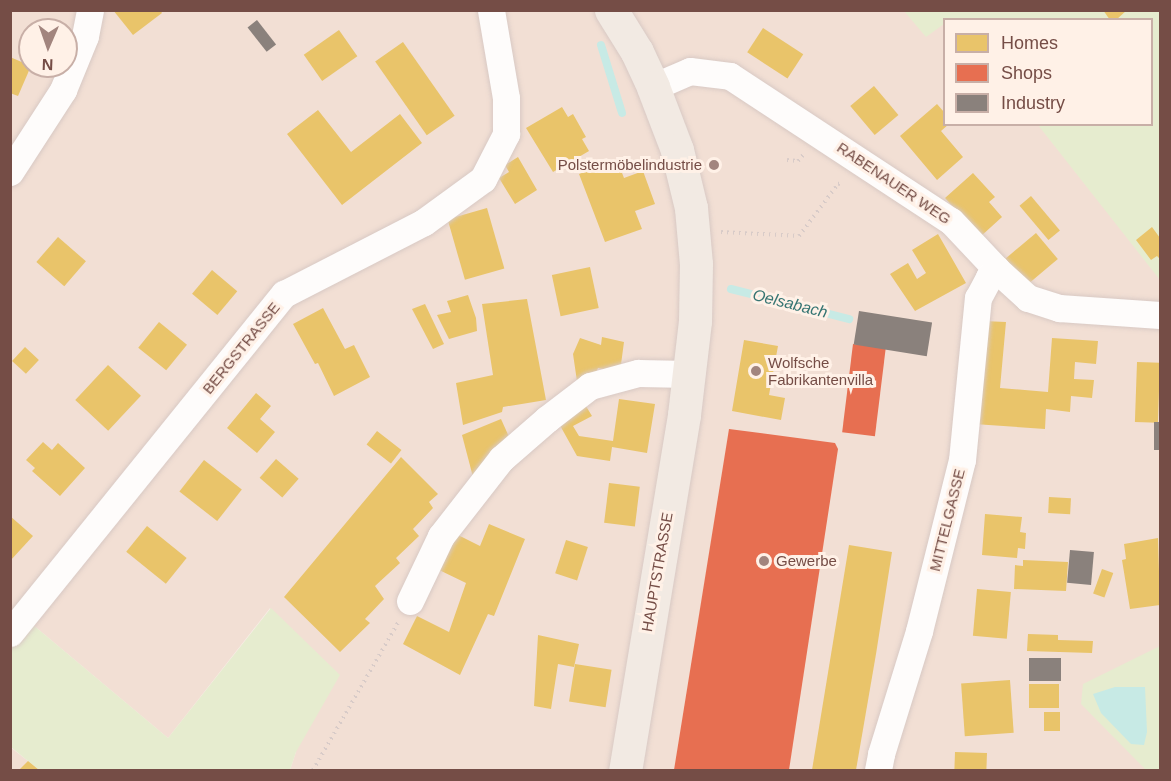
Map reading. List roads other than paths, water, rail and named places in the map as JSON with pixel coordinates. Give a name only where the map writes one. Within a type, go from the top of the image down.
[{"type":"main road","name":"HAUPTSTRASSE","points":[[611,10],[637,52],[654,87],[677,150],[691,208],[695,321],[689,374],[625,771]]},
{"type":"street","points":[[10,172],[63,90],[85,36],[90,10]]},
{"type":"street","name":"BERGSTRASSE","points":[[10,633],[284,294],[424,222],[483,179],[506,134],[506,98],[490,10]]},
{"type":"street","name":"RABENAUER WEG","points":[[654,87],[690,71],[730,76],[951,221],[996,269],[1028,298],[1048,306],[1161,315]]},
{"type":"street","name":"MITTELGASSE","points":[[878,771],[880,754],[917,641],[962,460],[978,298],[988,277],[996,269]]},
{"type":"street","points":[[410,601],[441,536],[501,459],[547,419],[590,386],[638,374],[689,374]]},
{"type":"water","points":[[1115,687],[1145,687],[1147,732],[1144,745],[1131,744],[1101,713],[1093,694]]},
{"type":"waterway","name":"Oelsabach","points":[[601,45],[622,113]]},
{"type":"waterway","name":"Oelsabach","points":[[731,289],[849,319]]},
{"type":"place","name":"Polstermöbelindustrie","points":[[714,165]]},
{"type":"place","name":"Wolfsche Fabrikantenvilla","points":[[756,371]]},
{"type":"place","name":"Gewerbe","points":[[764,561]]}]
